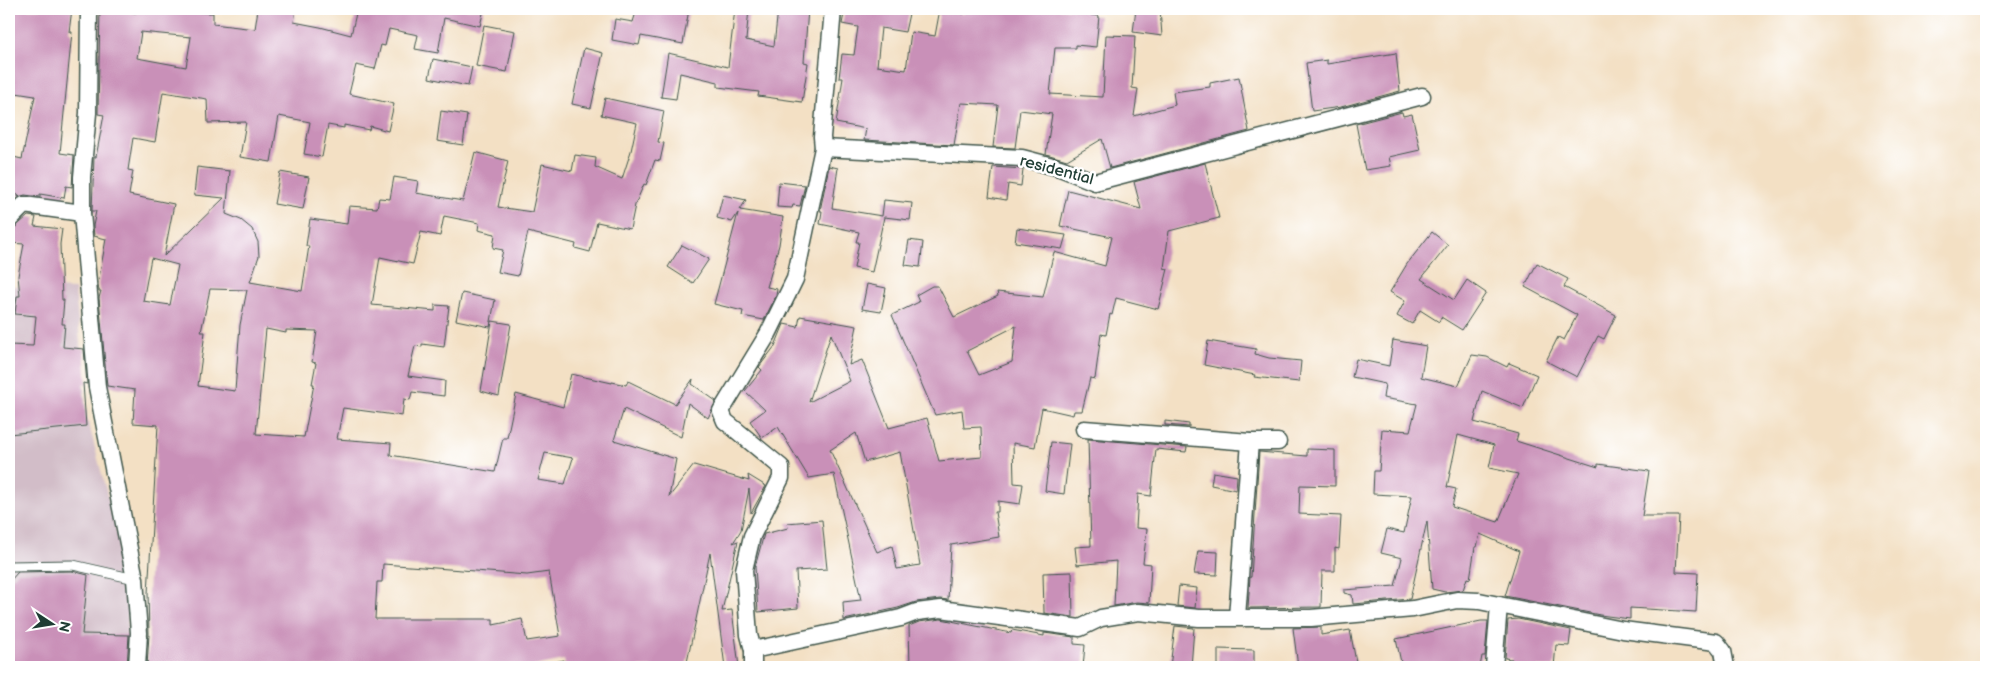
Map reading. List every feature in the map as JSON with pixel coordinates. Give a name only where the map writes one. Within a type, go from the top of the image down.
[{"type":"street","points":[[89,9],[88,114],[82,177],[82,213],[97,387],[135,580],[138,633],[137,667]]},
{"type":"street","points":[[753,667],[753,650],[749,635],[744,570],[752,536],[781,478],[781,467],[725,421],[721,411],[768,334],[795,279],[823,148],[822,137],[833,9]]},
{"type":"street","name":"residential","points":[[823,148],[1022,158],[1060,168],[1095,182],[1422,96]]},
{"type":"street","points":[[9,220],[24,205],[82,213]]},
{"type":"street","points":[[1084,429],[1250,442],[1278,442]]},
{"type":"street","points":[[1237,617],[1250,442]]},
{"type":"street","points":[[753,650],[901,618],[917,612],[941,609],[1080,628],[1101,618],[1138,612],[1199,618],[1311,618],[1413,609],[1458,600],[1479,601],[1623,630],[1716,642],[1723,651],[1726,667]]},
{"type":"street","points":[[1494,667],[1499,605]]},
{"type":"lane","points":[[9,566],[73,565],[135,580]]},
{"type":"shaded area","points":[[9,286],[75,289],[87,417],[129,578],[126,667],[9,667]]},
{"type":"building","points":[[9,9],[72,9],[69,32],[72,32],[60,153],[74,155],[72,187],[66,186],[64,198],[40,194],[40,197],[25,195],[18,197],[19,195],[9,194],[9,156],[22,159],[35,96],[9,92]]},
{"type":"building","points":[[100,9],[136,13],[137,9],[182,9],[182,12],[213,13],[213,24],[255,29],[258,9],[296,9],[294,22],[351,35],[357,9],[484,9],[480,26],[444,18],[438,53],[415,49],[418,35],[389,29],[385,46],[381,45],[375,69],[356,65],[349,94],[394,104],[388,131],[370,126],[369,130],[344,125],[344,128],[328,125],[322,157],[304,154],[310,122],[279,116],[271,162],[240,157],[246,122],[208,123],[207,99],[163,92],[155,142],[133,138],[128,170],[133,171],[129,195],[174,204],[164,256],[224,198],[194,195],[197,167],[230,171],[226,214],[241,220],[252,229],[258,242],[259,256],[250,282],[302,291],[309,246],[306,246],[310,219],[347,224],[349,206],[377,208],[379,198],[390,199],[394,177],[418,181],[416,193],[463,201],[475,152],[508,161],[498,207],[532,212],[542,164],[572,171],[575,155],[596,158],[595,167],[622,179],[637,123],[601,115],[605,98],[664,111],[658,142],[664,143],[660,161],[655,160],[646,185],[644,184],[635,205],[630,229],[597,222],[590,252],[575,248],[576,244],[528,232],[518,276],[498,272],[503,250],[493,248],[495,234],[478,230],[479,223],[444,216],[440,236],[421,232],[413,264],[380,257],[372,305],[435,311],[435,305],[449,306],[444,347],[422,344],[422,347],[415,346],[408,376],[445,381],[444,396],[412,392],[410,400],[404,399],[402,416],[343,408],[337,439],[391,443],[390,455],[495,472],[503,438],[507,438],[516,394],[563,407],[571,374],[626,385],[628,381],[675,404],[693,379],[692,384],[716,401],[708,418],[688,403],[681,437],[624,409],[614,440],[676,459],[669,497],[694,465],[749,481],[748,475],[766,486],[751,513],[749,489],[741,530],[733,543],[738,541],[722,611],[732,610],[739,667],[725,667],[710,553],[686,667],[565,667],[564,660],[531,667],[147,667],[149,634],[148,593],[158,425],[133,423],[135,390],[107,386],[99,298],[101,291],[99,291],[98,284],[106,239],[94,236],[93,226],[96,211],[92,211],[94,157],[96,157],[104,115],[98,114]],"holes":[[[141,32],[191,37],[186,67],[137,58]],[[151,258],[178,265],[170,305],[143,301]],[[210,289],[247,290],[240,325],[235,391],[198,386],[205,332],[201,332]],[[266,329],[286,333],[286,330],[317,331],[312,362],[316,363],[312,384],[314,384],[304,437],[256,434]],[[545,453],[573,458],[565,484],[538,480]],[[383,564],[527,575],[549,572],[560,636],[527,641],[522,619],[493,625],[493,619],[375,619],[377,582],[382,582]]]},
{"type":"building","points":[[637,9],[689,9],[683,44],[641,36],[639,45],[612,40],[615,19],[633,22]]},
{"type":"building","points":[[735,9],[749,9],[746,40],[774,46],[778,9],[808,9],[804,62],[808,63],[802,102],[758,96],[759,92],[718,87],[718,82],[680,73],[676,99],[661,97],[668,53],[728,67]]},
{"type":"building","points":[[845,9],[910,9],[905,32],[881,28],[877,66],[906,70],[911,32],[935,36],[940,9],[964,14],[964,9],[1091,9],[1091,15],[1099,16],[1096,47],[1076,45],[1076,48],[1055,48],[1050,94],[1103,97],[1106,35],[1135,36],[1132,88],[1138,89],[1134,116],[1175,105],[1173,92],[1210,87],[1210,83],[1239,77],[1249,131],[1110,168],[1102,139],[1067,160],[1046,154],[1052,114],[1020,110],[1015,148],[993,147],[998,105],[961,103],[954,145],[864,140],[866,129],[836,123],[843,78],[839,78],[842,54],[854,55],[858,27],[842,24]]},
{"type":"building","points":[[1136,9],[1160,9],[1162,36],[1133,32]]},
{"type":"building","points":[[484,25],[515,31],[507,72],[476,66]]},
{"type":"building","points":[[584,48],[603,53],[591,108],[572,104]]},
{"type":"building","points":[[1396,53],[1400,91],[1341,107],[1312,111],[1306,63],[1327,60],[1327,64]]},
{"type":"building","points":[[433,59],[472,67],[468,86],[429,78]]},
{"type":"building","points":[[441,111],[467,115],[463,145],[437,141]]},
{"type":"building","points":[[1402,112],[1403,116],[1412,114],[1420,150],[1389,157],[1391,166],[1365,170],[1356,124]]},
{"type":"building","points":[[1205,163],[1219,218],[1169,231],[1164,268],[1168,269],[1158,309],[1116,298],[1112,315],[1110,314],[1106,335],[1101,334],[1095,379],[1090,378],[1082,411],[1074,411],[1073,415],[1042,408],[1035,447],[1013,443],[1014,483],[1023,484],[1020,504],[998,501],[998,512],[995,512],[999,537],[951,545],[948,600],[916,602],[844,620],[843,602],[861,600],[834,474],[809,478],[778,427],[762,438],[750,421],[765,410],[745,391],[762,370],[759,367],[775,346],[784,324],[798,327],[800,316],[857,326],[849,365],[862,360],[889,428],[927,418],[939,461],[982,457],[981,427],[964,428],[962,410],[935,415],[892,315],[919,302],[916,295],[932,286],[938,286],[954,317],[998,296],[997,292],[1043,297],[1054,252],[1105,266],[1112,237],[1060,226],[1068,190],[1141,209],[1134,182]],"holes":[[[1016,326],[1012,362],[979,375],[967,351]],[[831,334],[850,381],[809,402]],[[856,433],[865,462],[900,452],[920,565],[897,569],[892,546],[877,552],[830,450]]]},
{"type":"building","points":[[829,166],[838,168],[832,208],[882,216],[884,200],[912,203],[910,220],[884,217],[872,272],[854,268],[859,242],[856,242],[859,232],[820,224],[822,211],[820,211]]},
{"type":"building","points":[[993,167],[1023,169],[1021,186],[1008,184],[1006,200],[989,197]]},
{"type":"building","points":[[280,172],[309,177],[303,209],[274,204]]},
{"type":"building","points":[[779,182],[805,185],[800,206],[793,205],[792,208],[777,207]]},
{"type":"building","points":[[723,195],[746,200],[740,210],[783,217],[779,245],[767,287],[777,289],[776,296],[764,320],[742,316],[743,311],[714,304],[738,213],[732,222],[717,218]]},
{"type":"building","points":[[28,216],[36,217],[34,226],[62,229],[60,244],[62,300],[64,300],[62,324],[65,324],[63,347],[84,349],[87,384],[83,383],[86,426],[9,434],[9,345],[33,346],[36,316],[15,314],[17,296],[20,296],[18,276],[24,244],[10,243],[12,230]]},
{"type":"building","points":[[1017,228],[1066,235],[1062,249],[1015,242]]},
{"type":"building","points":[[1432,232],[1448,245],[1421,279],[1454,300],[1467,280],[1486,293],[1462,330],[1441,317],[1439,322],[1420,310],[1412,324],[1397,316],[1405,301],[1390,292],[1407,264]]},
{"type":"building","points":[[909,240],[923,242],[920,267],[905,265]]},
{"type":"building","points":[[682,245],[709,259],[693,283],[668,267]]},
{"type":"building","points":[[1537,263],[1568,279],[1564,287],[1616,315],[1604,339],[1598,336],[1577,377],[1546,361],[1558,337],[1564,340],[1577,315],[1525,287]]},
{"type":"building","points":[[867,284],[886,288],[881,312],[862,309]]},
{"type":"building","points":[[462,293],[495,300],[490,327],[456,320]]},
{"type":"building","points":[[492,321],[511,324],[499,396],[481,391]]},
{"type":"building","points":[[1393,340],[1426,346],[1421,377],[1458,386],[1472,355],[1487,357],[1507,367],[1509,363],[1537,375],[1523,408],[1482,391],[1474,422],[1518,434],[1516,441],[1598,467],[1598,464],[1649,471],[1642,516],[1679,516],[1676,572],[1698,573],[1696,612],[1630,608],[1630,619],[1505,596],[1519,551],[1480,534],[1477,547],[1475,547],[1470,579],[1467,578],[1463,590],[1445,592],[1432,589],[1427,521],[1410,599],[1353,604],[1352,595],[1344,593],[1344,590],[1395,586],[1402,558],[1381,553],[1387,529],[1404,533],[1412,496],[1373,494],[1374,471],[1379,471],[1382,429],[1410,431],[1417,404],[1383,398],[1385,384],[1352,377],[1356,359],[1389,366]],"holes":[[[1458,435],[1494,445],[1489,468],[1518,474],[1498,522],[1452,507],[1456,489],[1447,487]]]},
{"type":"building","points":[[1208,341],[1256,349],[1255,354],[1269,358],[1301,361],[1299,382],[1254,377],[1255,375],[1204,365]]},
{"type":"building","points":[[1165,421],[1189,424],[1189,427],[1165,425]]},
{"type":"building","points":[[1088,439],[1187,447],[1186,452],[1156,449],[1151,496],[1138,494],[1136,528],[1147,529],[1143,563],[1151,564],[1149,603],[1137,602],[1114,606],[1116,561],[1077,565],[1075,547],[1091,546]]},
{"type":"building","points":[[1051,442],[1070,444],[1064,494],[1045,491]]},
{"type":"building","points":[[1307,449],[1335,450],[1335,486],[1300,485],[1299,514],[1341,516],[1339,549],[1335,548],[1335,571],[1322,571],[1321,607],[1248,608],[1259,452],[1307,456]]},
{"type":"building","points":[[1213,472],[1237,476],[1236,490],[1211,485]]},
{"type":"building","points":[[822,520],[827,569],[796,571],[798,608],[758,612],[755,567],[764,534],[788,528],[787,523]]},
{"type":"building","points":[[1198,551],[1218,552],[1217,575],[1194,574]]},
{"type":"building","points":[[72,571],[88,575],[82,634],[129,635],[127,667],[9,667],[9,582],[18,572]]},
{"type":"building","points":[[1072,572],[1073,617],[1044,613],[1043,573]]},
{"type":"building","points":[[1179,586],[1197,588],[1195,608],[1177,606]]},
{"type":"building","points":[[941,619],[1011,633],[1012,630],[1044,636],[1044,633],[1074,637],[1074,644],[1085,645],[1083,667],[910,667],[909,626],[919,622]]},
{"type":"building","points":[[1518,619],[1571,630],[1569,646],[1556,645],[1554,667],[1511,667],[1512,659],[1505,658],[1508,620]]},
{"type":"building","points":[[1488,621],[1485,656],[1482,656],[1480,667],[1402,667],[1396,639]]},
{"type":"building","points":[[1175,626],[1194,628],[1191,667],[1170,667]]},
{"type":"building","points":[[1321,627],[1321,635],[1350,630],[1357,667],[1298,667],[1293,628]]},
{"type":"building","points":[[1218,649],[1254,650],[1254,667],[1218,667]]}]
